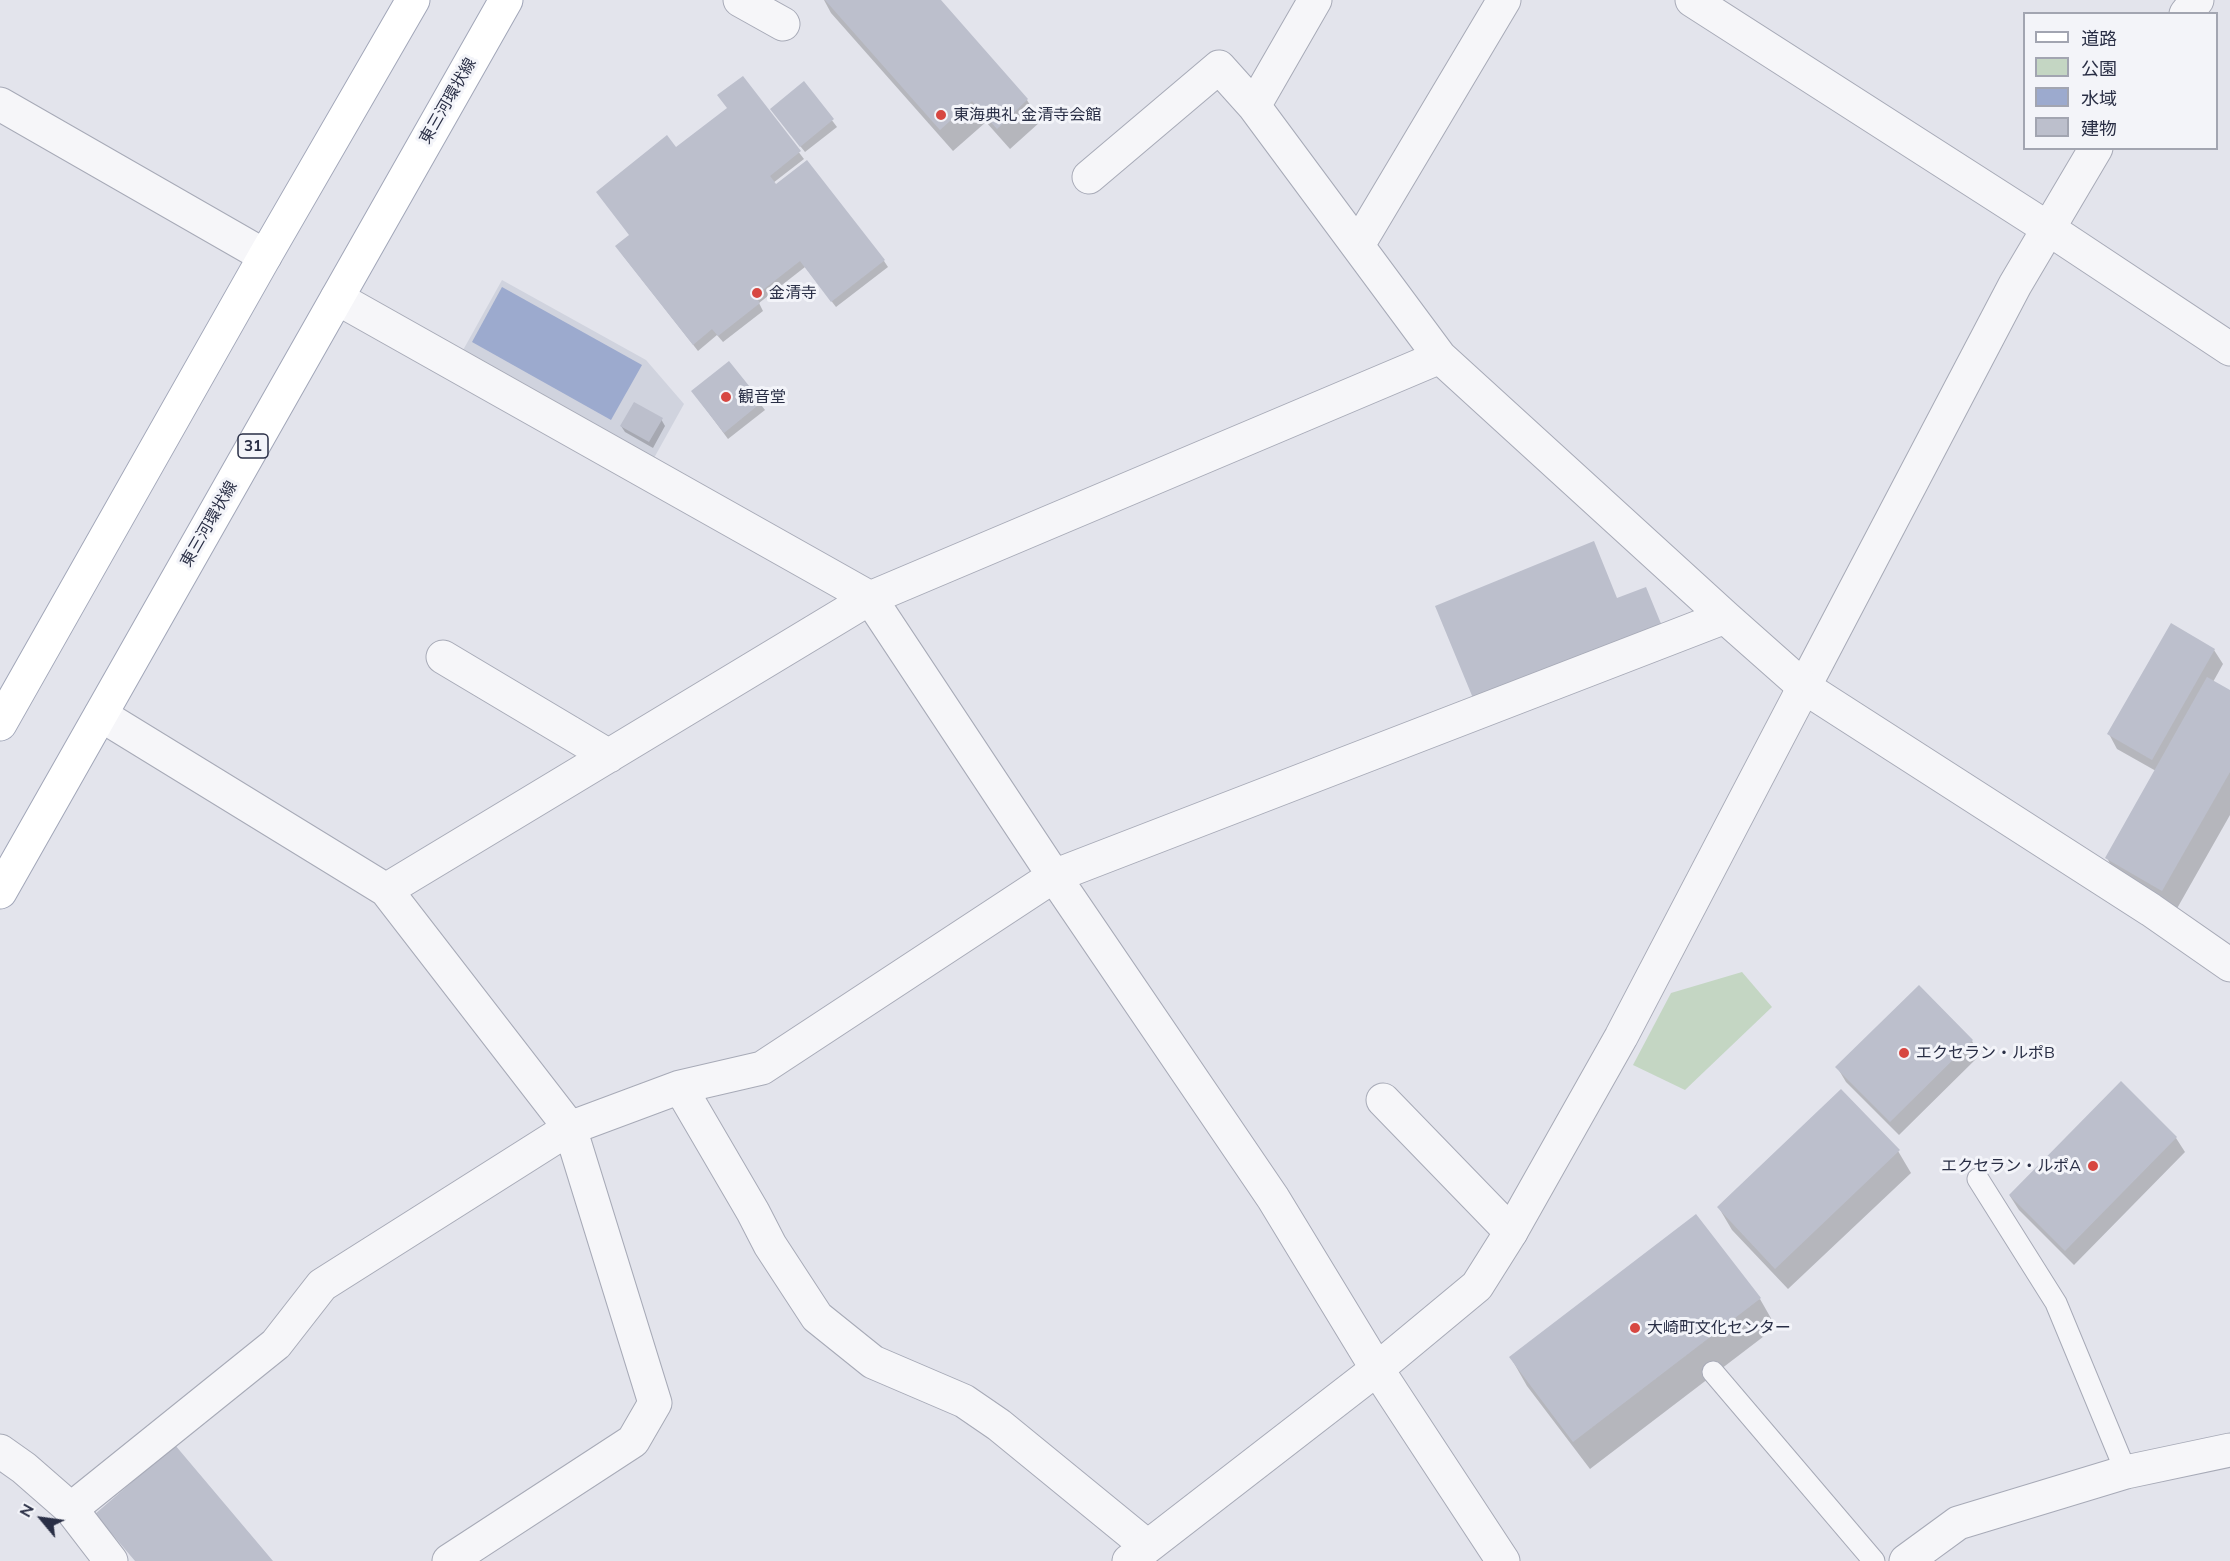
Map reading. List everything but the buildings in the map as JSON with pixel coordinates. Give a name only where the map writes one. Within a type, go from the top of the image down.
[{"type":"main road","points":[[0,724],[413,0]]},
{"type":"main road","name":"東三河環状線","points":[[0,892],[506,0]]},
{"type":"street","points":[[741,0],[783,24]]},
{"type":"street","points":[[1254,106],[1315,0]]},
{"type":"street","points":[[1358,245],[1504,0]]},
{"type":"street","points":[[1692,0],[2049,229],[2230,350]]},
{"type":"street","points":[[2188,12],[2197,0]]},
{"type":"street","points":[[1089,177],[1219,67],[1254,106],[1440,357],[1725,617],[1804,687],[2151,910],[2230,965]]},
{"type":"street","points":[[0,104],[265,256]]},
{"type":"street","points":[[680,1087],[770,1245],[817,1317],[873,1362],[964,1401],[999,1425],[1138,1554],[1377,1369],[1477,1286],[1511,1232],[1621,1037],[2015,285],[2095,150]]},
{"type":"street","points":[[337,298],[870,598],[1054,876],[1273,1198],[1377,1369],[1503,1561]]},
{"type":"street","points":[[386,890],[870,598],[1440,357]]},
{"type":"street","points":[[71,1509],[276,1344],[322,1285],[570,1128],[680,1087],[762,1068],[1054,876],[1725,617]]},
{"type":"street","points":[[442,657],[609,756]]},
{"type":"street","points":[[101,715],[386,890],[570,1128],[655,1403],[633,1441],[449,1561]]},
{"type":"street","points":[[1383,1100],[1511,1232]]},
{"type":"street","points":[[1906,1561],[1958,1524],[2126,1472],[2230,1450]]},
{"type":"street","points":[[0,1452],[24,1468],[71,1509],[111,1561]]},
{"type":"lane","points":[[1978,1179],[2056,1303],[2126,1472]]},
{"type":"lane","points":[[1713,1372],[1874,1561]]},
{"type":"shaded area","points":[[502,280],[646,360],[684,404],[654,458],[462,352]]},
{"type":"green space","points":[[1742,972],[1772,1007],[1685,1090],[1633,1065],[1671,993]]},
{"type":"water","points":[[502,287],[642,365],[611,420],[472,342]]},
{"type":"place","name":"東海典礼 金清寺会館","points":[[941,115]]},
{"type":"place","name":"金清寺","points":[[757,293]]},
{"type":"place","name":"観音堂","points":[[726,397]]},
{"type":"place","name":"エクセラン・ルポB","points":[[1904,1053]]},
{"type":"place","name":"エクセラン・ルポA","points":[[2093,1166]]},
{"type":"place","name":"大崎町文化センター","points":[[1635,1328]]}]
